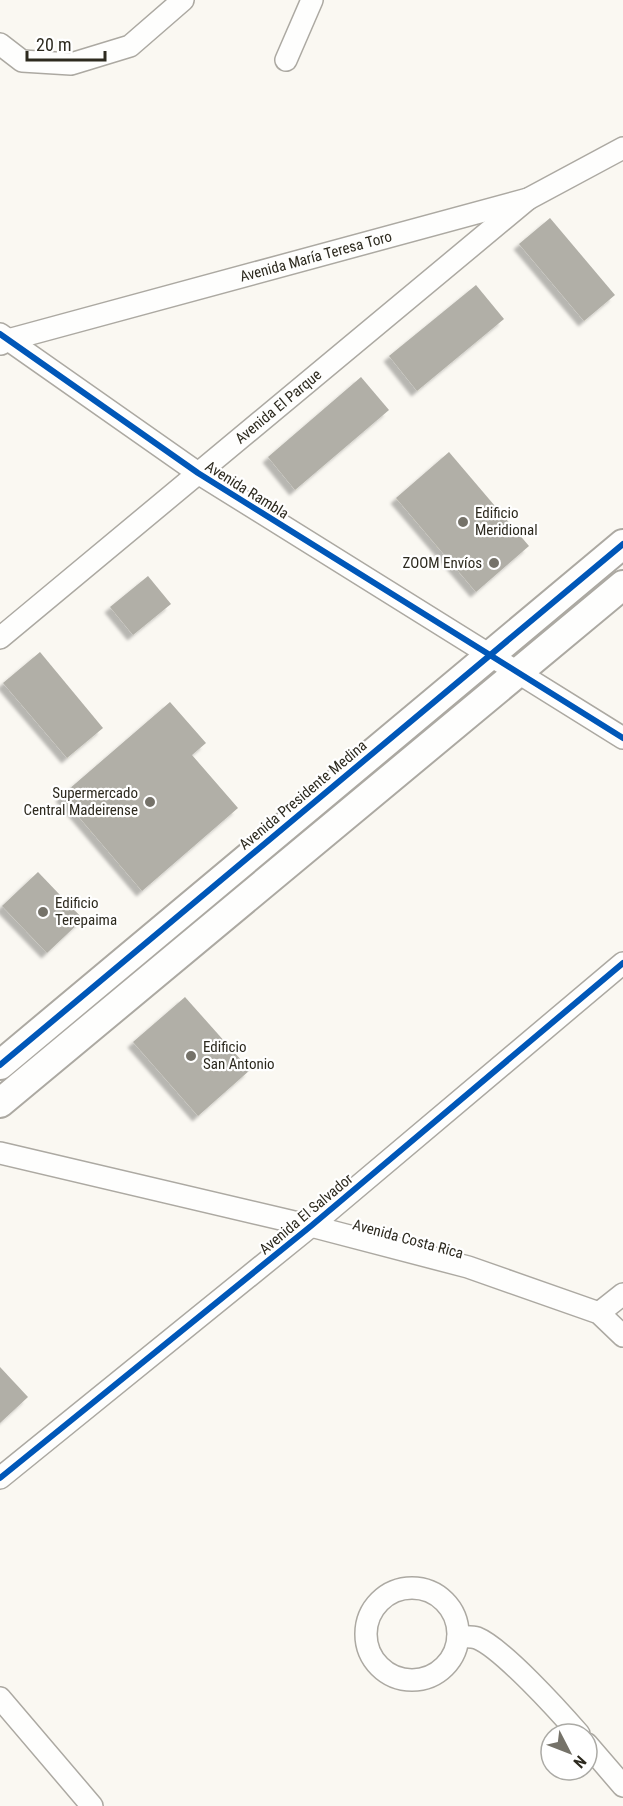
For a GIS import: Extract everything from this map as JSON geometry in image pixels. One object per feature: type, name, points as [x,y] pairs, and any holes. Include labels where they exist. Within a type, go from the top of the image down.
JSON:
[{"type":"street","points":[[0,44],[22,61],[70,64],[130,46],[183,0]]},
{"type":"street","points":[[286,60],[312,0]]},
{"type":"street","name":"Avenida María Teresa Toro","points":[[3,339],[528,199],[623,148]]},
{"type":"street","name":"Avenida El Parque","points":[[0,638],[528,199]]},
{"type":"street","name":"Avenida Rambla","points":[[3,339],[198,473],[488,656],[623,738]]},
{"type":"street","name":"Avenida Presidente Medina","points":[[0,1065],[623,544]]},
{"type":"street","points":[[0,1103],[623,585]]},
{"type":"street","name":"Avenida El Salvador","points":[[0,1478],[312,1226],[623,963]]},
{"type":"street","name":"Avenida Costa Rica","points":[[0,1153],[312,1226],[468,1267],[599,1312],[623,1336]]},
{"type":"street","points":[[599,1312],[623,1294]]},
{"type":"street","points":[[412,1587],[427,1590],[440,1597],[450,1608],[457,1622],[458,1637],[454,1652],[440,1670],[419,1680],[404,1680],[389,1674],[377,1665],[369,1652],[366,1637],[367,1622],[379,1602],[397,1590],[412,1587]]},
{"type":"street","points":[[458,1637],[475,1637],[488,1645],[533,1685],[568,1722]]},
{"type":"street","points":[[0,1698],[92,1806]]},
{"type":"street","points":[[599,1758],[623,1786]]},
{"type":"building","points":[[550,218],[615,295],[584,321],[519,244]]},
{"type":"building","points":[[476,285],[504,319],[417,391],[389,356]]},
{"type":"building","points":[[361,377],[389,410],[295,490],[268,457]]},
{"type":"building","name":"Edificio Meridional","points":[[449,452],[529,546],[476,592],[396,498]]},
{"type":"building","points":[[148,576],[171,604],[133,635],[110,607]]},
{"type":"building","points":[[40,652],[103,728],[67,758],[3,683]]},
{"type":"building","name":"Supermercado Central Madeirense","points":[[170,702],[206,743],[192,755],[238,808],[142,891],[61,796]]},
{"type":"building","name":"Edificio Terepaima","points":[[38,872],[83,919],[47,953],[2,906]]},
{"type":"building","name":"Edificio San Antonio","points":[[185,997],[250,1070],[198,1116],[133,1042]]},
{"type":"building","points":[[0,1367],[28,1397],[0,1423]]},
{"type":"cycle path","points":[[0,334],[198,473],[623,738]]},
{"type":"cycle path","points":[[0,1065],[623,544]]},
{"type":"cycle path","points":[[0,1478],[311,1226],[623,963]]},
{"type":"place","name":"Edificio Meridional","points":[[463,522]]},
{"type":"place","name":"ZOOM Envíos","points":[[494,563]]},
{"type":"place","name":"Supermercado Central Madeirense","points":[[150,802]]},
{"type":"place","name":"Edificio Terepaima","points":[[43,912]]},
{"type":"place","name":"Edificio San Antonio","points":[[191,1056]]}]
